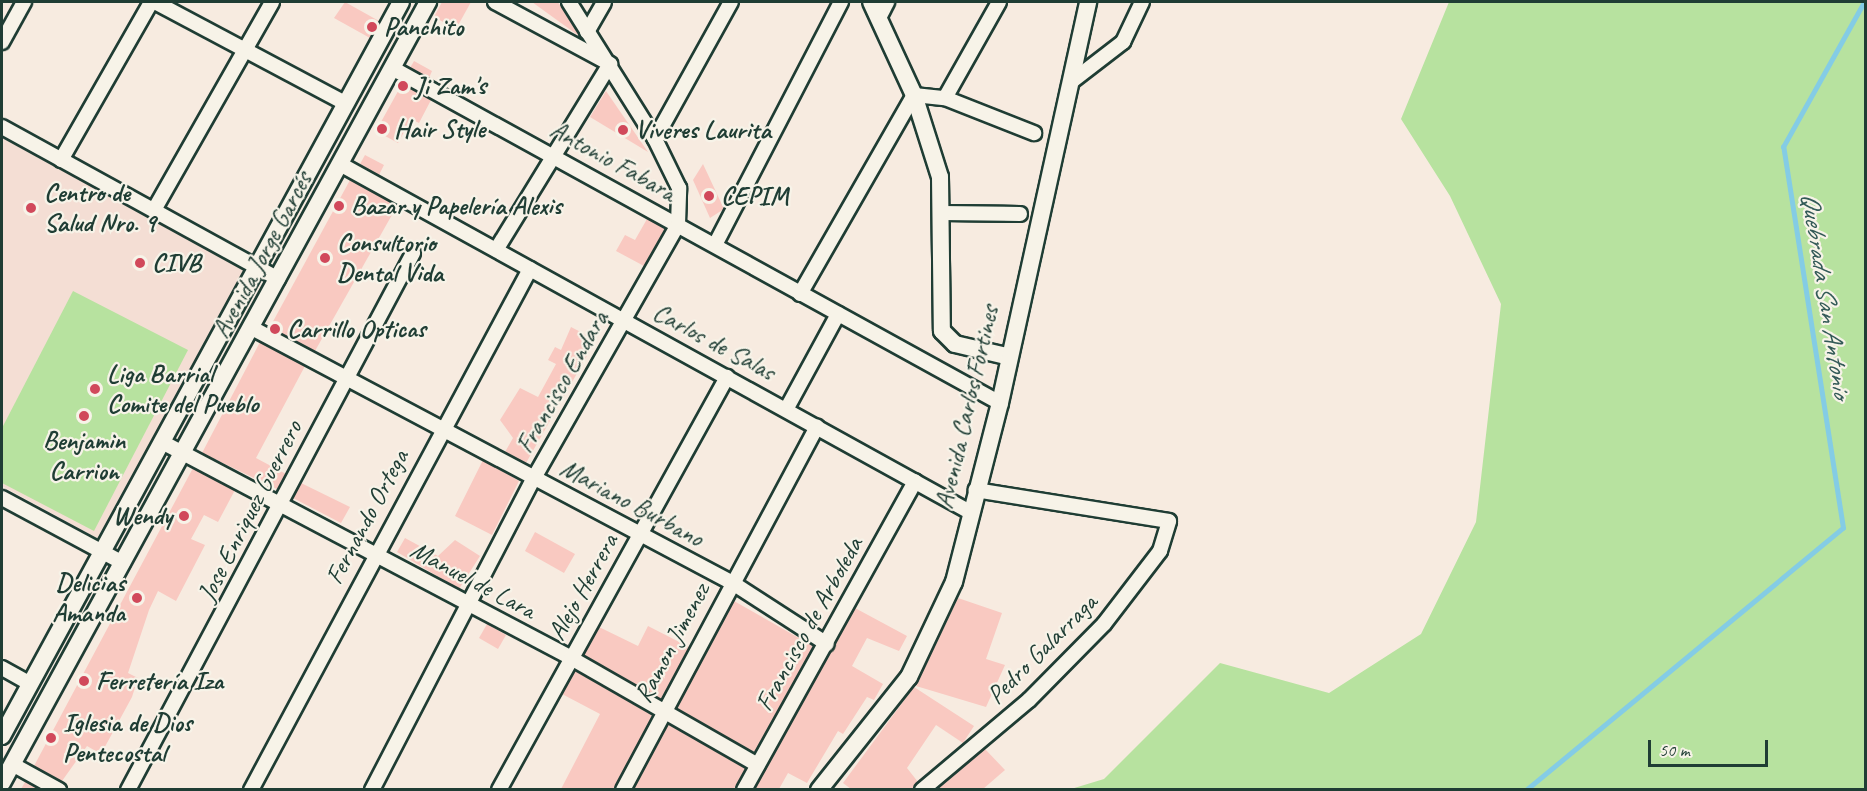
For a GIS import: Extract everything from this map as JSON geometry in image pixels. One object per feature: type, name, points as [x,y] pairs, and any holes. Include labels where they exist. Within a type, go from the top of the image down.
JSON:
[{"type":"street","points":[[2,42],[24,2]]},
{"type":"street","points":[[61,160],[151,2]]},
{"type":"street","points":[[155,2],[245,48],[345,104]]},
{"type":"street","points":[[154,210],[272,2]]},
{"type":"street","name":"Avenida Jorge Garcés","points":[[2,736],[401,2]]},
{"type":"street","name":"Avenida Jorge Garcés","points":[[2,783],[184,454],[428,2]]},
{"type":"street","points":[[495,2],[610,64],[550,154],[496,250]]},
{"type":"street","name":"Francisco Endara","points":[[372,789],[534,478],[678,224],[679,188],[656,139],[569,2]]},
{"type":"street","points":[[587,32],[604,2]]},
{"type":"street","points":[[656,139],[731,2]]},
{"type":"street","points":[[715,245],[841,2]]},
{"type":"street","points":[[945,98],[999,2]]},
{"type":"street","name":"Avenida Carlos Fortines","points":[[819,789],[909,677],[954,582],[975,490],[1000,403],[1006,356],[1088,2]]},
{"type":"street","points":[[1071,82],[1123,42],[1142,2]]},
{"type":"street","points":[[879,6],[914,95],[940,177],[942,331],[955,344],[1006,356]]},
{"type":"street","name":"Antonio Fabara","points":[[392,68],[1000,403]]},
{"type":"street","points":[[914,95],[945,98],[1034,132]]},
{"type":"street","points":[[800,294],[914,95]]},
{"type":"street","points":[[2,128],[278,279]]},
{"type":"street","name":"Carlos de Salas","points":[[340,164],[787,408],[970,512]]},
{"type":"street","points":[[942,213],[1020,214]]},
{"type":"street","name":"Jose Enriquez Guerrero","points":[[128,789],[413,254]]},
{"type":"street","name":"Fernando Ortega","points":[[250,789],[530,269]]},
{"type":"street","points":[[787,408],[838,314]]},
{"type":"street","name":"Mariano Burbano","points":[[252,328],[731,582],[827,644]]},
{"type":"street","name":"Alejo Herrera","points":[[499,789],[727,377]]},
{"type":"street","name":"Ramon Jimenez","points":[[623,789],[731,582],[818,426]]},
{"type":"street","name":"Manuel de Lara","points":[[162,442],[571,658],[661,714],[758,765]]},
{"type":"street","name":"Francisco de Arboleda","points":[[744,789],[827,644],[915,482]]},
{"type":"street","name":"Pedro Galarraga","points":[[922,789],[1029,700],[1104,624],[1160,551],[1169,521],[975,490]]},
{"type":"street","points":[[4,504],[123,563]]},
{"type":"street","points":[[2,668],[29,683]]},
{"type":"street","points":[[12,764],[59,789]]},
{"type":"shaded area","name":"Benjamin Carrion","points":[[2,138],[246,270],[99,539],[2,486]]},
{"type":"green space","points":[[1449,2],[1865,2],[1865,789],[1071,789],[1104,779],[1220,663],[1329,693],[1421,634],[1476,522],[1501,304],[1450,196],[1401,119]]},
{"type":"green space","name":"Liga Barrial Comite del Pueblo","points":[[73,291],[188,350],[94,531],[2,483],[2,428]]},
{"type":"building","points":[[345,2],[379,21],[370,38],[334,18]]},
{"type":"building","points":[[442,2],[471,2],[456,29],[434,17]]},
{"type":"building","points":[[532,2],[558,2],[579,36]]},
{"type":"building","points":[[414,61],[432,71],[429,78],[410,68]]},
{"type":"building","points":[[402,84],[431,100],[419,123],[411,119],[398,143],[376,131]]},
{"type":"building","name":"Viveres Laurita","points":[[606,91],[648,152],[590,117]]},
{"type":"building","points":[[365,155],[384,165],[379,175],[360,164]]},
{"type":"building","name":"CEPIM","points":[[703,164],[724,209],[710,218],[693,180]]},
{"type":"building","points":[[350,180],[397,206],[315,351],[270,327]]},
{"type":"building","points":[[647,219],[665,229],[644,266],[616,251],[625,235],[635,240]]},
{"type":"building","points":[[571,327],[596,340],[526,463],[505,452],[513,438],[500,420],[520,388],[538,397],[556,364],[548,360],[555,347],[561,350]]},
{"type":"building","points":[[260,342],[305,366],[256,458],[286,474],[277,489],[202,453]]},
{"type":"building","points":[[483,460],[519,481],[492,535],[455,516]]},
{"type":"building","points":[[193,468],[235,490],[218,522],[204,515],[191,539],[205,545],[176,601],[158,591],[149,610],[128,673],[138,678],[132,697],[101,754],[87,746],[62,781],[34,766]]},
{"type":"building","points":[[301,483],[350,507],[341,523],[293,498]]},
{"type":"building","points":[[535,532],[575,554],[564,573],[525,551]]},
{"type":"building","points":[[405,538],[438,556],[455,540],[480,556],[459,589],[397,552]]},
{"type":"building","points":[[958,598],[1002,613],[986,659],[1005,665],[986,707],[916,686]]},
{"type":"building","points":[[734,601],[813,646],[754,753],[677,708]]},
{"type":"building","points":[[855,608],[907,636],[899,651],[867,638],[852,666],[883,684],[874,700],[867,697],[843,734],[838,731],[807,783],[788,773],[779,789],[755,789]]},
{"type":"building","points":[[487,624],[506,635],[498,649],[479,638]]},
{"type":"building","points":[[648,626],[689,647],[661,699],[584,655],[599,627],[638,646]]},
{"type":"building","points":[[575,671],[653,715],[614,789],[561,789],[600,714],[562,694]]},
{"type":"building","points":[[914,687],[974,726],[963,743],[936,725],[907,768],[918,782],[913,789],[851,789],[843,783]]},
{"type":"building","points":[[668,724],[746,768],[734,789],[633,789]]},
{"type":"building","points":[[985,749],[1005,770],[983,789],[938,789]]},
{"type":"building","points":[[25,782],[40,789],[21,789]]},
{"type":"waterway","name":"Quebrada San Antonio","points":[[1526,790],[1843,528],[1783,147],[1864,2]]},
{"type":"place","name":"Panchito","points":[[372,27]]},
{"type":"place","name":"Ji Zam's","points":[[403,86]]},
{"type":"place","name":"Hair Style","points":[[382,129]]},
{"type":"place","name":"Viveres Laurita","points":[[623,130]]},
{"type":"place","name":"CEPIM","points":[[709,196]]},
{"type":"place","name":"Bazar y Papelería Alexis","points":[[339,206]]},
{"type":"place","name":"Centro de Salud Nro. 9","points":[[31,208]]},
{"type":"place","name":"Consultorio Dental Vida","points":[[325,258]]},
{"type":"place","name":"CIVB","points":[[140,263]]},
{"type":"place","name":"Carrillo Opticas","points":[[275,329]]},
{"type":"place","name":"Liga Barrial Comite del Pueblo","points":[[95,389]]},
{"type":"place","name":"Benjamin Carrion","points":[[84,416]]},
{"type":"place","name":"Wendy","points":[[184,516]]},
{"type":"place","name":"Delicias Amanda","points":[[137,598]]},
{"type":"place","name":"Ferretería Iza","points":[[84,681]]},
{"type":"place","name":"Iglesia de Dios Pentecostal","points":[[51,738]]}]
